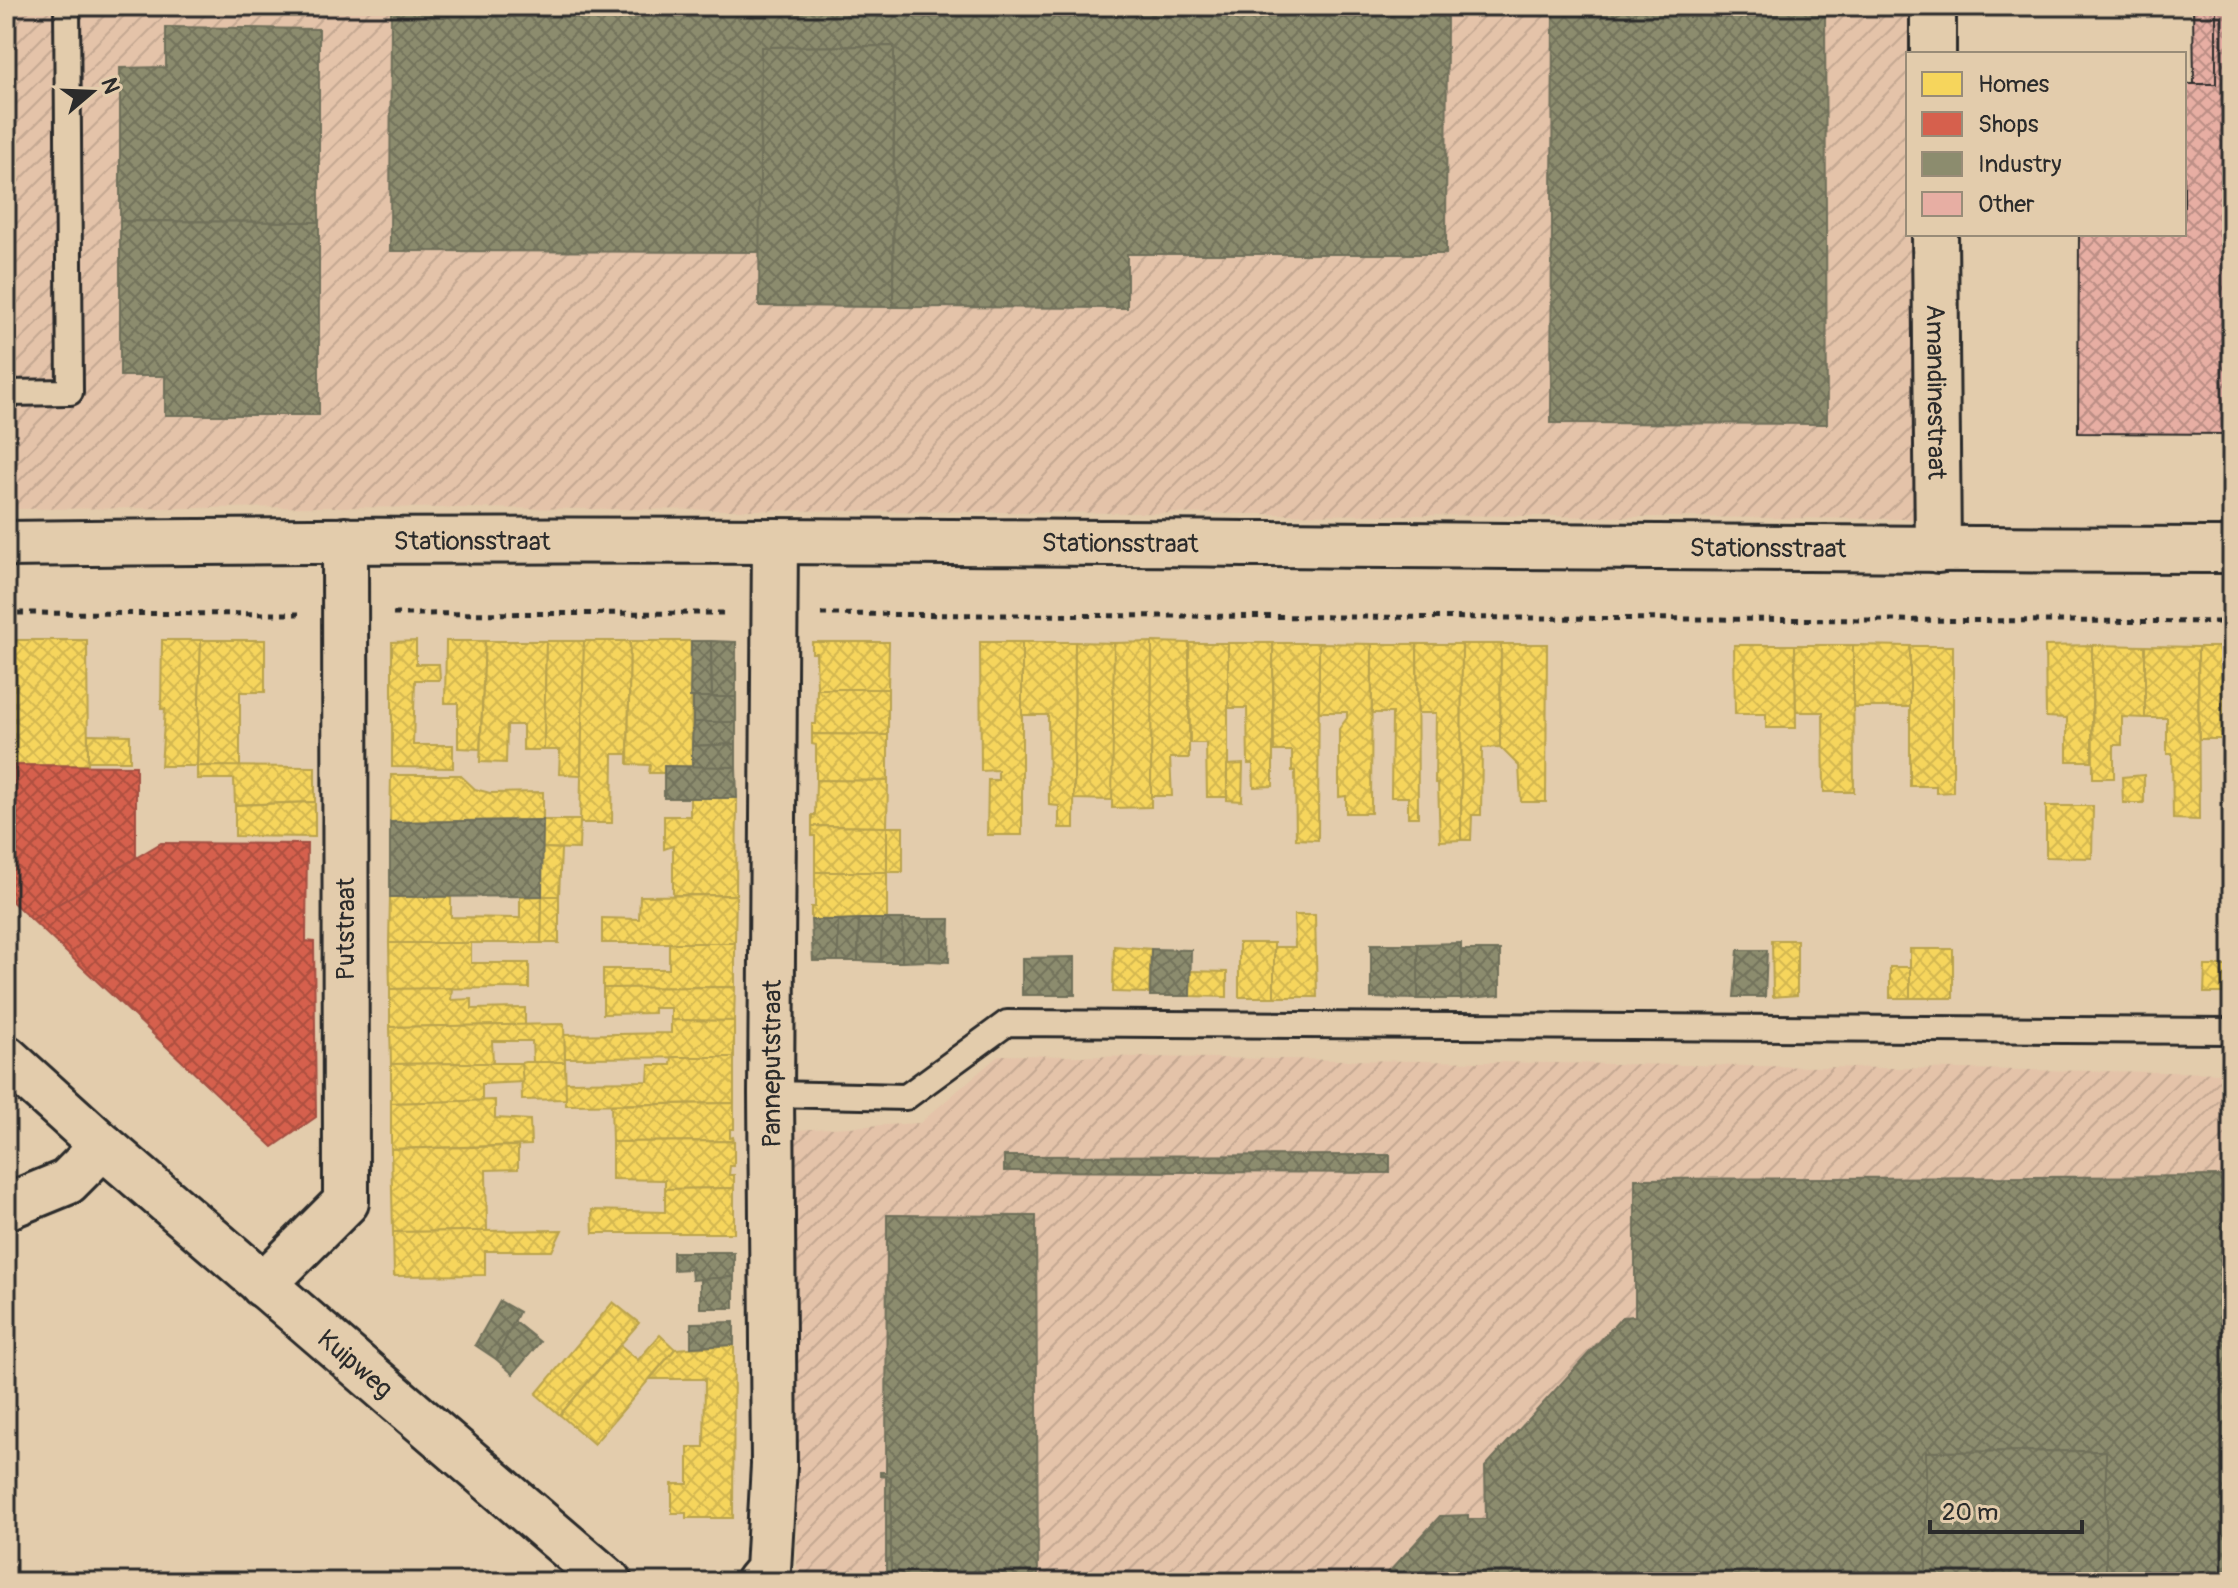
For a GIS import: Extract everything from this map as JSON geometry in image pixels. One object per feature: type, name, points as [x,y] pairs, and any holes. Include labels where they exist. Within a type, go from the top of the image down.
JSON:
[{"type":"street","points":[[1933,6],[1933,52]]},
{"type":"street","name":"Amandinestraat","points":[[1935,236],[1938,550]]},
{"type":"street","name":"Stationsstraat","points":[[6,544],[345,540],[775,541],[2232,550]]},
{"type":"street","name":"Putstraat","points":[[263,1285],[346,1202],[345,540]]},
{"type":"street","name":"Panneputstraat","points":[[758,1582],[768,1570],[774,1465],[771,1094],[775,541]]},
{"type":"street","name":"Kuipweg","points":[[6,1058],[103,1146],[609,1582]]},
{"type":"street","points":[[6,1207],[67,1182],[103,1146]]},
{"type":"lane","points":[[6,393],[70,392],[67,6]]},
{"type":"lane","points":[[771,1094],[906,1097],[1007,1023],[2232,1031]]},
{"type":"path","points":[[6,613],[775,613],[2232,622]]},
{"type":"shaded area","points":[[6,6],[1913,6],[1913,52],[1906,52],[1906,236],[1915,236],[1917,519],[335,507],[6,509]]},
{"type":"shaded area","points":[[999,1055],[2232,1073],[2232,1582],[797,1582],[795,1130],[920,1123]]},
{"type":"building: Homes","points":[[6,640],[87,640],[88,765],[6,765]]},
{"type":"building: Homes","points":[[162,640],[201,640],[197,766],[161,766],[165,709],[161,709]]},
{"type":"building: Homes","points":[[201,640],[265,640],[265,692],[240,692],[240,767],[197,766]]},
{"type":"building: Homes","points":[[416,641],[416,664],[439,664],[440,680],[415,680],[413,745],[453,745],[453,768],[392,767],[392,642]]},
{"type":"building: Homes","points":[[446,641],[485,641],[480,749],[458,748],[458,703],[445,703]]},
{"type":"building: Homes","points":[[485,641],[546,641],[544,750],[523,750],[523,725],[507,725],[506,763],[480,762]]},
{"type":"building: Homes","points":[[546,641],[584,641],[581,775],[559,774],[560,750],[544,750]]},
{"type":"building: Homes","points":[[584,641],[630,641],[628,754],[613,754],[612,823],[580,823]]},
{"type":"building: Homes","points":[[630,641],[691,641],[692,767],[664,766],[664,773],[649,773],[650,765],[628,764]]},
{"type":"building: Homes","points":[[812,642],[889,642],[888,689],[817,689],[816,653],[812,653]]},
{"type":"building: Homes","points":[[980,642],[1022,642],[1022,835],[987,835],[988,780],[998,780],[998,770],[981,771]]},
{"type":"building: Homes","points":[[1022,642],[1075,642],[1074,828],[1059,828],[1059,806],[1049,805],[1048,715],[1022,715]]},
{"type":"building: Homes","points":[[1075,642],[1114,643],[1113,800],[1074,799]]},
{"type":"building: Homes","points":[[1152,642],[1151,807],[1112,808],[1114,643]]},
{"type":"building: Homes","points":[[1152,642],[1189,643],[1189,758],[1170,758],[1172,796],[1151,796]]},
{"type":"building: Homes","points":[[1189,643],[1228,643],[1228,797],[1207,797],[1206,743],[1190,743]]},
{"type":"building: Homes","points":[[1228,643],[1273,643],[1273,786],[1254,787],[1253,764],[1248,764],[1247,708],[1228,708]]},
{"type":"building: Homes","points":[[1273,643],[1319,643],[1318,840],[1296,839],[1292,751],[1274,751]]},
{"type":"building: Homes","points":[[1319,643],[1372,644],[1371,813],[1346,813],[1346,796],[1339,797],[1339,729],[1347,718],[1347,712],[1319,712]]},
{"type":"building: Homes","points":[[1372,644],[1417,644],[1418,817],[1408,817],[1408,797],[1391,797],[1392,713],[1372,713]]},
{"type":"building: Homes","points":[[1417,644],[1462,644],[1461,840],[1440,841],[1438,783],[1435,783],[1436,713],[1418,713]]},
{"type":"building: Homes","points":[[1462,644],[1501,644],[1500,747],[1482,748],[1481,815],[1472,815],[1471,840],[1461,840]]},
{"type":"building: Homes","points":[[1501,644],[1547,644],[1546,802],[1521,802],[1519,766],[1500,747]]},
{"type":"building: Homes","points":[[1734,645],[1795,645],[1796,728],[1766,728],[1766,714],[1735,714]]},
{"type":"building: Homes","points":[[1795,645],[1853,645],[1854,792],[1824,792],[1823,712],[1796,712]]},
{"type":"building: Homes","points":[[1853,645],[1910,646],[1910,707],[1853,707]]},
{"type":"building: Homes","points":[[2092,645],[2145,646],[2145,718],[2122,717],[2122,745],[2114,745],[2114,778],[2093,778]]},
{"type":"building: Homes","points":[[2092,645],[2092,761],[2067,761],[2067,718],[2046,717],[2045,646]]},
{"type":"building: Homes","points":[[1910,646],[1953,646],[1953,792],[1936,793],[1936,786],[1910,786]]},
{"type":"building: Homes","points":[[2145,646],[2198,647],[2199,820],[2173,819],[2172,754],[2167,754],[2167,718],[2145,718]]},
{"type":"building: Homes","points":[[2198,647],[2232,647],[2232,739],[2199,739]]},
{"type":"building: Homes","points":[[817,689],[888,689],[888,735],[812,734],[812,724],[816,724]]},
{"type":"building: Homes","points":[[88,734],[130,735],[130,761],[88,761]]},
{"type":"building: Homes","points":[[812,734],[888,735],[888,781],[816,780],[816,745],[812,744]]},
{"type":"building: Homes","points":[[1243,764],[1242,801],[1227,800],[1227,765]]},
{"type":"building: Homes","points":[[197,766],[315,767],[315,802],[235,805],[234,779],[197,779]]},
{"type":"building: Homes","points":[[391,775],[460,775],[475,789],[490,793],[543,792],[543,820],[390,822]]},
{"type":"building: Homes","points":[[2144,775],[2144,803],[2123,803],[2122,777]]},
{"type":"building: Homes","points":[[816,780],[888,781],[887,827],[812,826]]},
{"type":"building: Homes","points":[[690,798],[737,798],[736,895],[673,895],[673,846],[664,849],[664,816],[690,816]]},
{"type":"building: Homes","points":[[315,802],[315,837],[235,836],[235,805]]},
{"type":"building: Homes","points":[[2046,806],[2093,806],[2092,858],[2046,857]]},
{"type":"building: Homes","points":[[543,820],[580,820],[579,849],[542,848]]},
{"type":"building: Homes","points":[[812,826],[887,827],[887,872],[815,872]]},
{"type":"building: Homes","points":[[887,827],[903,827],[903,872],[887,872]]},
{"type":"building: Homes","points":[[542,848],[561,849],[559,896],[542,896]]},
{"type":"building: Homes","points":[[815,872],[887,872],[887,919],[811,920],[811,907],[815,907]]},
{"type":"building: Homes","points":[[736,895],[735,943],[602,943],[602,918],[639,919],[640,896]]},
{"type":"building: Homes","points":[[542,896],[559,896],[559,943],[541,943]]},
{"type":"building: Homes","points":[[542,896],[541,943],[389,943],[390,897],[451,897],[451,917],[520,918],[520,897]]},
{"type":"building: Homes","points":[[1294,915],[1315,915],[1317,997],[1274,997],[1274,947],[1295,947]]},
{"type":"building: Homes","points":[[1772,940],[1797,940],[1797,995],[1773,997]]},
{"type":"building: Homes","points":[[389,943],[471,943],[471,963],[529,963],[529,988],[390,989]]},
{"type":"building: Homes","points":[[669,943],[735,943],[735,987],[603,988],[603,969],[669,969]]},
{"type":"building: Homes","points":[[1239,943],[1274,943],[1274,997],[1239,997]]},
{"type":"building: Homes","points":[[1114,946],[1151,949],[1149,993],[1113,992]]},
{"type":"building: Homes","points":[[1910,949],[1953,949],[1953,998],[1910,998]]},
{"type":"building: Homes","points":[[2205,966],[2232,966],[2232,993],[2204,993]]},
{"type":"building: Homes","points":[[1890,967],[1910,967],[1910,998],[1890,998]]},
{"type":"building: Homes","points":[[1190,971],[1227,972],[1227,997],[1190,996]]},
{"type":"building: Homes","points":[[735,987],[734,1021],[671,1020],[671,1008],[654,1008],[654,1013],[603,1014],[603,988]]},
{"type":"building: Homes","points":[[452,988],[451,1000],[472,999],[472,1009],[525,1008],[525,1025],[390,1027],[390,989]]},
{"type":"building: Homes","points":[[671,1020],[734,1021],[734,1057],[565,1058],[564,1035],[671,1033]]},
{"type":"building: Homes","points":[[564,1024],[565,1062],[533,1062],[532,1041],[492,1041],[493,1063],[391,1064],[390,1027]]},
{"type":"building: Homes","points":[[672,1057],[734,1057],[734,1103],[566,1105],[565,1082],[648,1081],[649,1065],[671,1065]]},
{"type":"building: Homes","points":[[565,1062],[566,1099],[522,1100],[521,1063]]},
{"type":"building: Homes","points":[[521,1063],[523,1082],[482,1084],[482,1101],[391,1103],[391,1064]]},
{"type":"building: Homes","points":[[495,1100],[495,1118],[530,1120],[531,1145],[391,1149],[391,1103]]},
{"type":"building: Homes","points":[[734,1103],[734,1129],[730,1129],[730,1138],[733,1137],[734,1141],[612,1142],[611,1105]]},
{"type":"building: Homes","points":[[734,1141],[734,1166],[730,1166],[729,1175],[734,1175],[734,1188],[665,1189],[665,1180],[612,1179],[612,1142]]},
{"type":"building: Homes","points":[[518,1146],[518,1169],[486,1170],[487,1231],[393,1232],[391,1149]]},
{"type":"building: Homes","points":[[734,1188],[734,1233],[593,1233],[592,1210],[665,1212],[665,1189]]},
{"type":"building: Homes","points":[[562,1230],[552,1251],[485,1251],[485,1275],[394,1276],[393,1232]]},
{"type":"building: Homes","points":[[613,1302],[639,1323],[560,1415],[536,1394]]},
{"type":"building: Homes","points":[[660,1335],[675,1349],[594,1444],[560,1415],[620,1345],[638,1360]]},
{"type":"building: Homes","points":[[734,1345],[733,1518],[686,1518],[686,1513],[672,1513],[672,1484],[688,1484],[688,1447],[704,1447],[705,1379],[650,1379],[675,1349]]},
{"type":"building: Shops","points":[[6,765],[136,766],[136,858],[32,920],[6,896]]},
{"type":"building: Shops","points":[[161,843],[307,844],[306,941],[314,942],[316,1117],[273,1147],[32,920]]},
{"type":"building: Industry","points":[[391,6],[1447,6],[1446,254],[1127,254],[1127,308],[893,307],[894,46],[761,47],[760,252],[390,251]]},
{"type":"building: Industry","points":[[1553,7],[1825,8],[1827,424],[1551,423]]},
{"type":"building: Industry","points":[[166,27],[319,29],[319,222],[120,221],[120,68],[166,67]]},
{"type":"building: Industry","points":[[894,46],[893,307],[759,306],[761,47]]},
{"type":"building: Industry","points":[[120,221],[319,222],[319,415],[165,415],[165,376],[120,376]]},
{"type":"building: Industry","points":[[691,641],[711,641],[712,697],[690,697]]},
{"type":"building: Industry","points":[[711,641],[736,642],[736,697],[712,697]]},
{"type":"building: Industry","points":[[693,697],[736,697],[736,722],[693,722]]},
{"type":"building: Industry","points":[[693,722],[736,722],[736,744],[692,746]]},
{"type":"building: Industry","points":[[736,744],[736,767],[692,767],[692,746]]},
{"type":"building: Industry","points":[[664,766],[736,767],[737,798],[664,798]]},
{"type":"building: Industry","points":[[543,820],[542,896],[390,897],[390,822]]},
{"type":"building: Industry","points":[[859,919],[858,961],[838,961],[838,920]]},
{"type":"building: Industry","points":[[859,919],[882,919],[881,962],[858,961]]},
{"type":"building: Industry","points":[[882,919],[903,919],[902,962],[881,962]]},
{"type":"building: Industry","points":[[903,919],[930,919],[930,961],[902,962]]},
{"type":"building: Industry","points":[[930,919],[950,919],[949,962],[930,961]]},
{"type":"building: Industry","points":[[811,920],[838,920],[838,961],[813,961]]},
{"type":"building: Industry","points":[[1461,943],[1461,999],[1418,999],[1418,944]]},
{"type":"building: Industry","points":[[1371,944],[1418,944],[1418,999],[1371,998]]},
{"type":"building: Industry","points":[[1151,949],[1191,950],[1190,996],[1150,996]]},
{"type":"building: Industry","points":[[1461,950],[1500,950],[1500,995],[1461,999]]},
{"type":"building: Industry","points":[[1738,950],[1767,950],[1765,997],[1734,997]]},
{"type":"building: Industry","points":[[1075,957],[1075,995],[1022,995],[1022,958]]},
{"type":"building: Industry","points":[[1390,1155],[1390,1173],[1004,1171],[1004,1156]]},
{"type":"building: Industry","points":[[2232,1176],[2232,1582],[2106,1582],[2106,1451],[1926,1452],[1926,1582],[1380,1582],[1440,1516],[1468,1515],[1468,1519],[1486,1519],[1485,1467],[1622,1317],[1635,1316],[1635,1179]]},
{"type":"building: Industry","points":[[887,1215],[1036,1216],[1038,1582],[891,1582],[891,1477],[880,1476],[880,1472],[886,1472]]},
{"type":"building: Industry","points":[[673,1252],[734,1252],[734,1277],[692,1280],[691,1269],[673,1270]]},
{"type":"building: Industry","points":[[734,1277],[734,1308],[700,1308],[700,1279]]},
{"type":"building: Industry","points":[[500,1301],[519,1312],[496,1359],[475,1345]]},
{"type":"building: Industry","points":[[514,1321],[540,1342],[513,1374],[496,1359]]},
{"type":"building: Industry","points":[[734,1322],[734,1345],[691,1347],[691,1323]]},
{"type":"building: Industry","points":[[2106,1451],[2106,1582],[1926,1582],[1926,1452]]},
{"type":"building: Industry","points":[[886,1476],[891,1477],[891,1582],[886,1582]]},
{"type":"building: Other","points":[[2193,6],[2216,6],[2216,84],[2194,84]]},
{"type":"building: Other","points":[[2216,6],[2232,6],[2232,434],[2078,433],[2079,236],[2186,236],[2186,84],[2216,84]]}]
